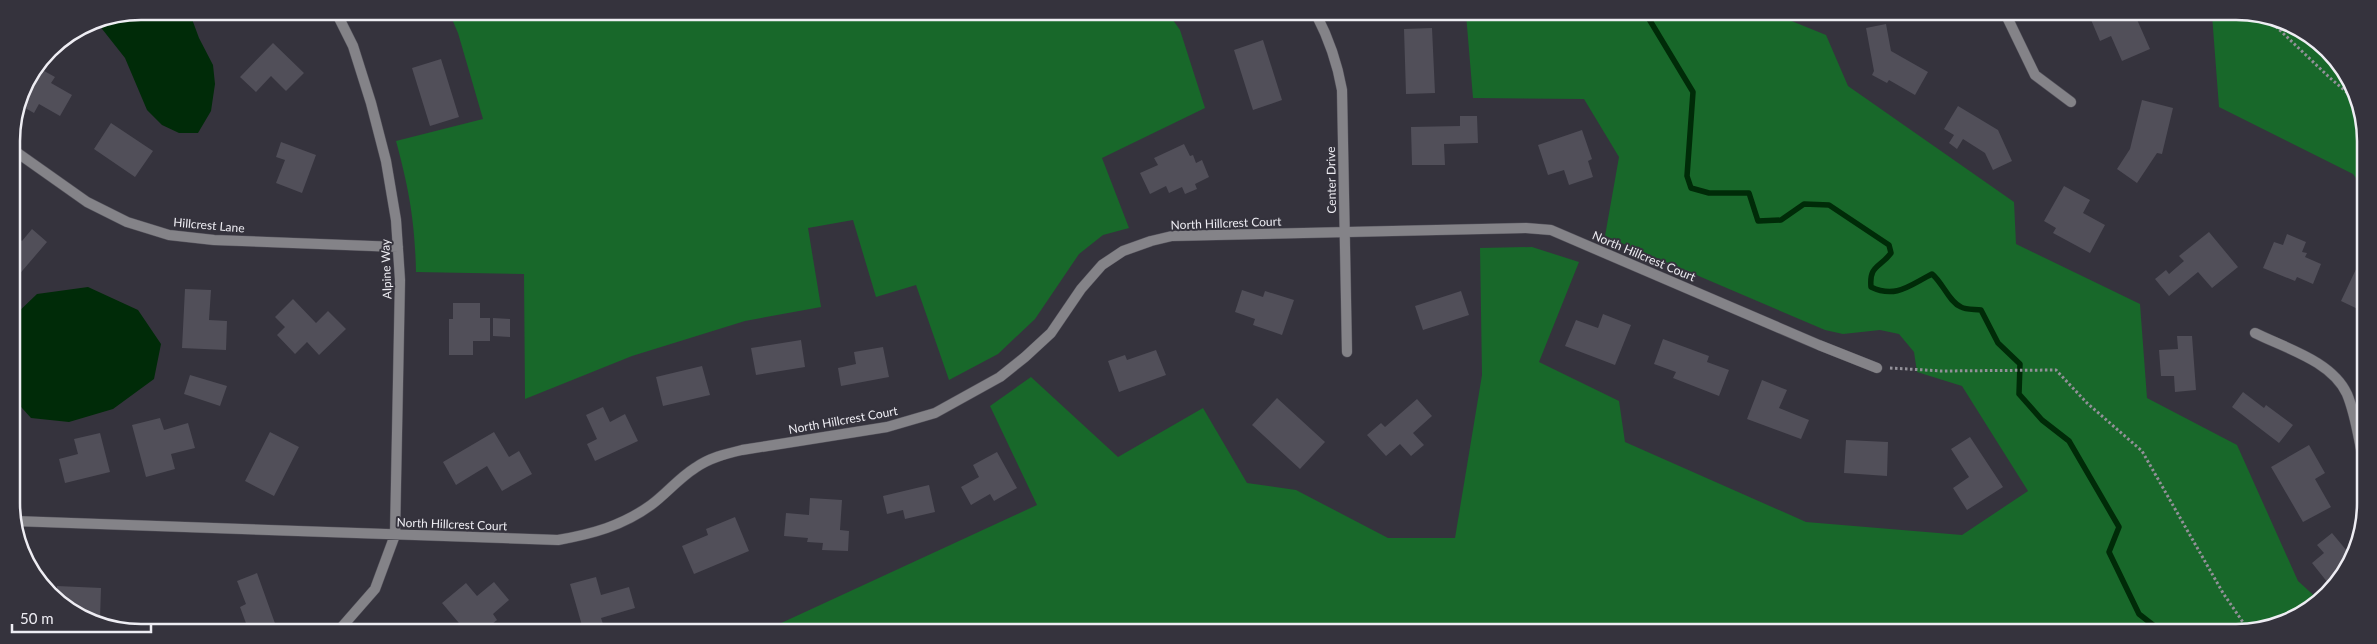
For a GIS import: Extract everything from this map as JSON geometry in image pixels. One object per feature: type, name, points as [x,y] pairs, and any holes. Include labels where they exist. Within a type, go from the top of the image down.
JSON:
[{"type":"street","name":"Alpine Way","points":[[340,20],[353,46],[371,103],[386,162],[396,220],[400,307],[394,535],[376,589],[344,624]]},
{"type":"street","name":"Center Drive","points":[[1319,20],[1328,35],[1337,60],[1342,90],[1347,352]]},
{"type":"street","points":[[2008,20],[2035,75],[2071,102]]},
{"type":"street","name":"Hillcrest Lane","points":[[20,155],[88,202],[128,222],[169,235],[214,240],[398,247]]},
{"type":"street","name":"North Hillcrest Court","points":[[21,520],[558,540],[591,535],[623,523],[652,505],[695,468],[718,456],[742,450],[887,427],[935,413],[974,393],[1000,377],[1051,333],[1082,289],[1102,265],[1123,251],[1151,240],[1172,236],[1526,228],[1550,230],[1877,368]]},
{"type":"street","points":[[2255,333],[2317,363],[2335,376],[2347,394],[2357,434]]},
{"type":"path","points":[[2277,27],[2347,93]]},
{"type":"path","points":[[1877,368],[1942,371],[2056,370],[2087,403],[2142,451],[2223,593],[2244,624]]},
{"type":"shaded area","points":[[133,20],[192,20],[213,65],[215,84],[211,111],[198,133],[179,133],[162,125],[147,110],[125,58],[101,27]]},
{"type":"shaded area","points":[[452,20],[1173,20],[1180,30],[1205,108],[1102,158],[1129,228],[1103,235],[1079,254],[1035,319],[998,354],[949,380],[916,285],[876,297],[853,220],[808,228],[821,307],[745,321],[632,356],[525,399],[524,274],[416,272],[410,206],[396,141],[483,119]]},
{"type":"shaded area","points":[[1466,20],[1789,20],[1826,35],[1848,86],[2014,202],[2016,244],[2140,304],[2147,398],[2237,445],[2298,581],[2314,596],[2290,612],[2260,622],[2244,624],[779,624],[1037,505],[990,406],[1031,377],[1118,457],[1203,408],[1247,483],[1296,490],[1388,538],[1455,538],[1482,375],[1480,248],[1532,247],[1579,262],[1539,362],[1619,401],[1625,442],[1806,522],[1962,535],[2028,491],[1962,386],[1917,372],[1914,352],[1899,334],[1880,330],[1843,334],[1825,330],[1605,236],[1619,157],[1584,99],[1473,98]]},
{"type":"shaded area","points":[[2212,20],[2260,22],[2290,32],[2322,55],[2345,87],[2355,117],[2357,180],[2353,174],[2219,107]]},
{"type":"shaded area","points":[[88,287],[138,310],[161,344],[154,379],[113,409],[69,422],[31,418],[20,406],[20,310],[37,294]]},
{"type":"building","points":[[2091,20],[2137,20],[2150,49],[2122,61],[2111,36],[2100,41]]},
{"type":"building","points":[[1886,24],[1891,51],[1928,72],[1915,95],[1889,80],[1887,83],[1872,75],[1874,71],[1866,28]]},
{"type":"building","points":[[1432,28],[1435,93],[1406,94],[1404,29]]},
{"type":"building","points":[[1263,40],[1282,100],[1253,110],[1234,50]]},
{"type":"building","points":[[273,43],[304,73],[286,91],[271,76],[256,92],[240,77]]},
{"type":"building","points":[[441,59],[459,117],[430,126],[412,68]]},
{"type":"building","points":[[43,70],[55,77],[51,83],[72,95],[60,116],[39,104],[34,113],[25,108],[36,80]]},
{"type":"building","points":[[2142,100],[2173,108],[2162,154],[2157,153],[2137,183],[2117,169],[2130,149]]},
{"type":"building","points":[[1958,106],[1998,130],[2012,161],[1993,170],[1985,153],[1963,139],[1957,149],[1949,143],[1954,135],[1944,129]]},
{"type":"building","points":[[1460,116],[1477,116],[1478,143],[1444,144],[1445,165],[1412,165],[1411,127],[1460,126]]},
{"type":"building","points":[[111,123],[153,151],[135,177],[94,149]]},
{"type":"building","points":[[1582,130],[1592,159],[1588,161],[1593,177],[1569,185],[1564,170],[1548,175],[1538,145]]},
{"type":"building","points":[[281,142],[316,155],[302,193],[276,183],[285,160],[276,157]]},
{"type":"building","points":[[1184,144],[1190,156],[1193,155],[1196,163],[1202,160],[1209,177],[1195,184],[1197,189],[1185,194],[1182,187],[1169,193],[1166,186],[1150,194],[1140,173],[1158,165],[1154,158]]},
{"type":"building","points":[[2064,186],[2090,200],[2083,213],[2105,225],[2090,253],[2053,233],[2056,228],[2044,221]]},
{"type":"building","points":[[32,229],[47,242],[20,274],[20,239],[22,241]]},
{"type":"building","points":[[2209,232],[2238,267],[2212,288],[2198,272],[2169,296],[2155,279],[2166,270],[2169,274],[2184,261],[2179,256]]},
{"type":"building","points":[[2287,234],[2306,242],[2302,252],[2307,253],[2305,257],[2321,264],[2313,284],[2297,277],[2295,281],[2263,268],[2274,242],[2283,245]]},
{"type":"building","points":[[2357,267],[2357,309],[2341,301]]},
{"type":"building","points":[[185,289],[211,290],[209,320],[227,321],[226,350],[182,348]]},
{"type":"building","points":[[1242,290],[1263,297],[1265,291],[1294,300],[1282,335],[1253,325],[1255,319],[1235,312]]},
{"type":"building","points":[[1461,291],[1469,315],[1423,330],[1415,306]]},
{"type":"building","points":[[293,299],[316,323],[328,311],[346,329],[319,355],[307,342],[295,354],[277,335],[285,327],[275,317]]},
{"type":"building","points":[[453,303],[480,303],[480,318],[490,318],[490,341],[473,341],[473,355],[449,355],[449,319],[453,319]]},
{"type":"building","points":[[1603,314],[1631,325],[1615,365],[1565,346],[1576,320],[1598,328]]},
{"type":"building","points":[[493,318],[510,319],[510,337],[493,336]]},
{"type":"building","points":[[2177,336],[2192,336],[2196,390],[2175,392],[2174,376],[2161,376],[2159,350],[2178,349]]},
{"type":"building","points":[[1663,339],[1709,356],[1707,362],[1729,370],[1719,396],[1673,378],[1676,372],[1654,364]]},
{"type":"building","points":[[801,340],[805,367],[756,375],[751,348]]},
{"type":"building","points":[[883,347],[889,377],[841,386],[838,368],[856,364],[854,352]]},
{"type":"building","points":[[1156,350],[1166,375],[1119,392],[1108,361],[1125,355],[1127,360]]},
{"type":"building","points":[[702,366],[710,395],[663,406],[656,377]]},
{"type":"building","points":[[190,375],[227,386],[220,406],[184,394]]},
{"type":"building","points":[[1762,380],[1787,390],[1779,408],[1809,420],[1801,439],[1747,419]]},
{"type":"building","points":[[2243,392],[2264,408],[2266,405],[2293,425],[2279,443],[2232,407]]},
{"type":"building","points":[[1277,398],[1325,442],[1300,469],[1252,425]]},
{"type":"building","points":[[1417,399],[1432,416],[1413,433],[1424,445],[1411,456],[1400,444],[1386,456],[1367,435],[1381,423],[1385,427]]},
{"type":"building","points":[[603,407],[610,422],[625,414],[638,441],[595,461],[587,444],[597,439],[586,415]]},
{"type":"building","points":[[160,418],[164,430],[188,423],[195,448],[171,454],[175,469],[146,477],[132,425]]},
{"type":"building","points":[[270,432],[299,447],[274,496],[245,481]]},
{"type":"building","points":[[494,432],[509,457],[519,451],[532,474],[502,491],[487,466],[456,485],[443,462]]},
{"type":"building","points":[[100,433],[110,472],[65,483],[59,459],[78,454],[74,439]]},
{"type":"building","points":[[1970,437],[2003,487],[1967,510],[1953,488],[1969,477],[1951,449]]},
{"type":"building","points":[[1846,440],[1888,442],[1887,476],[1844,473]]},
{"type":"building","points":[[2309,445],[2325,473],[2315,479],[2331,507],[2303,522],[2271,467]]},
{"type":"building","points":[[997,452],[1017,488],[994,501],[990,494],[971,505],[961,487],[979,477],[973,465]]},
{"type":"building","points":[[929,485],[935,512],[905,519],[903,510],[887,514],[883,496]]},
{"type":"building","points":[[810,498],[842,500],[840,530],[849,531],[848,551],[822,550],[823,543],[807,542],[808,538],[784,536],[786,513],[809,515]]},
{"type":"building","points":[[735,517],[749,551],[694,574],[682,546],[708,535],[706,529]]},
{"type":"building","points":[[2332,533],[2347,551],[2341,564],[2328,582],[2312,563],[2324,553],[2317,545]]},
{"type":"building","points":[[257,573],[275,624],[246,624],[240,607],[246,604],[237,581]]},
{"type":"building","points":[[596,577],[601,595],[629,587],[635,608],[601,618],[603,624],[582,624],[570,584]]},
{"type":"building","points":[[494,582],[509,600],[493,614],[497,620],[492,624],[460,624],[442,603],[466,583],[477,596]]},
{"type":"building","points":[[57,586],[101,588],[100,617],[74,604],[57,591]]},
{"type":"waterway","points":[[1650,20],[1693,92],[1687,176],[1691,188],[1709,193],[1749,193],[1758,221],[1781,220],[1804,204],[1829,205],[1889,245],[1891,253],[1876,267],[1872,275],[1871,287],[1888,292],[1895,291],[1910,286],[1932,274],[1957,305],[1965,309],[1981,310],[1998,343],[2020,364],[2019,394],[2042,420],[2069,441],[2119,527],[2109,552],[2139,614],[2152,624]]}]
